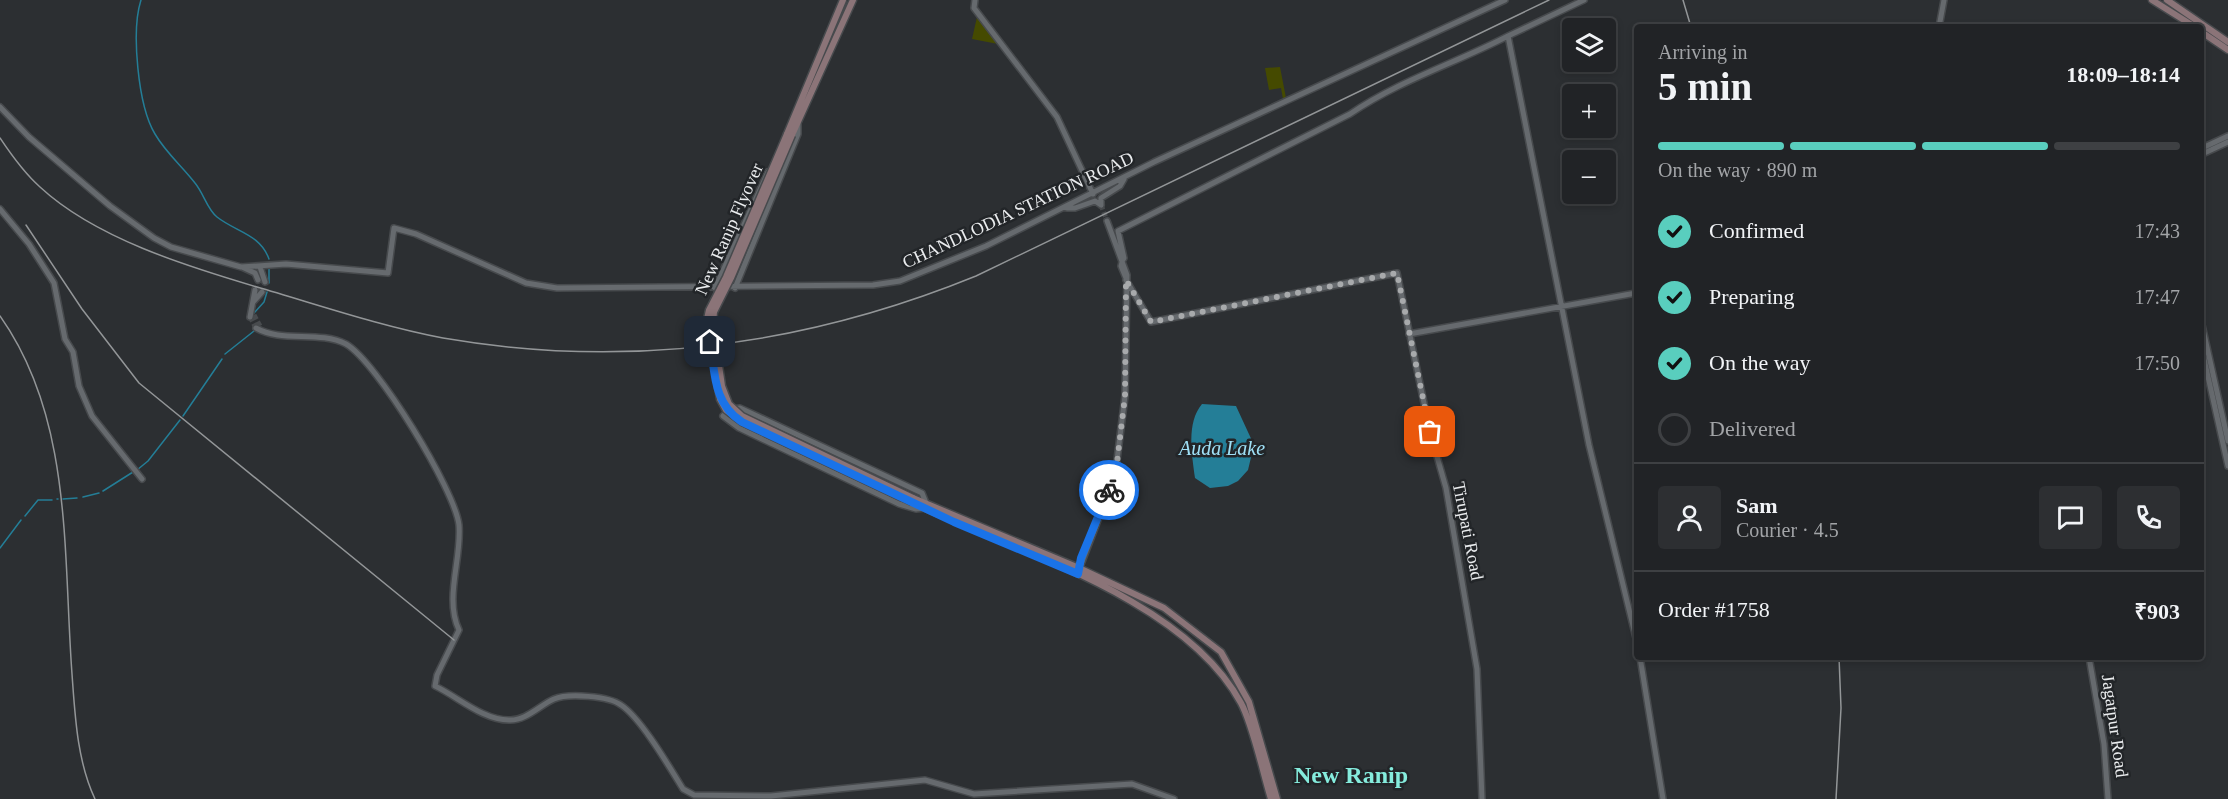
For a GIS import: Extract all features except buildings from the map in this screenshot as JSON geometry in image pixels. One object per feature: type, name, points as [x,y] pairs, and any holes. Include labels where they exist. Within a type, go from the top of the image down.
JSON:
[{"type":"main road","name":"New Ranip Flyover","points":[[790,134],[790,126],[843,0]]},
{"type":"main road","name":"New Ranip Flyover","points":[[854,0],[798,124],[790,134],[709,310],[707,319],[720,399],[726,410],[742,422],[925,506],[1078,571]]},
{"type":"main road","points":[[2152,0],[2189,24]]},
{"type":"main road","points":[[2167,0],[2202,24]]},
{"type":"main road","points":[[2204,25],[2228,42]]},
{"type":"main road","points":[[2204,34],[2228,50]]},
{"type":"main road","points":[[1078,571],[1157,617],[1207,656],[1242,704],[1271,799]]},
{"type":"main road","points":[[1078,571],[1164,608],[1221,652],[1249,702],[1277,799]]},
{"type":"street","points":[[975,0],[974,9],[1057,117],[1093,194]]},
{"type":"street","name":"CHANDLODIA STATION ROAD","points":[[0,107],[29,137],[110,206],[154,238],[171,247],[241,267],[286,264],[388,273],[394,228],[416,234],[526,283],[556,288],[873,285],[900,281],[986,246],[1154,162],[1505,0]]},
{"type":"street","points":[[1122,261],[1124,258],[1118,231],[1350,114],[1430,69],[1467,57],[1584,0]]},
{"type":"street","points":[[1940,24],[1944,0]]},
{"type":"street","points":[[1508,36],[1589,445],[1634,630]]},
{"type":"street","points":[[735,288],[798,134],[798,124]]},
{"type":"street","points":[[715,288],[790,126]]},
{"type":"street","points":[[2204,147],[2228,136]]},
{"type":"street","points":[[2204,153],[2228,141]]},
{"type":"street","points":[[1065,207],[1075,208],[1093,201],[1101,206],[1101,198],[1122,184],[1124,179]]},
{"type":"street","points":[[0,209],[29,244],[54,283],[65,339],[73,352],[79,387],[92,416],[142,479]]},
{"type":"street","points":[[1078,571],[1115,476],[1125,396],[1127,275],[1107,221]]},
{"type":"street","points":[[241,267],[255,273],[258,279]]},
{"type":"street","points":[[260,267],[265,282]]},
{"type":"street","name":"Tirupati Road","points":[[1126,279],[1151,322],[1397,273],[1430,432],[1446,488],[1477,669],[1482,799]]},
{"type":"street","points":[[252,314],[255,290]]},
{"type":"street","points":[[252,303],[262,292]]},
{"type":"street","points":[[1409,334],[1634,294]]},
{"type":"street","points":[[259,328],[324,338],[344,343],[356,352],[378,377],[444,482],[459,524],[454,619],[459,630],[437,675],[435,686],[477,709],[511,721],[519,719],[556,698],[578,696],[621,704],[634,718],[683,789],[694,795],[771,796],[925,780],[974,794],[1132,784],[1173,799]]},
{"type":"street","points":[[2204,334],[2228,441]]},
{"type":"street","points":[[2204,359],[2228,466]]},
{"type":"street","points":[[740,408],[922,493],[925,506],[915,509],[899,504],[739,428],[723,416],[731,409],[740,408]]},
{"type":"street","points":[[1640,660],[1663,799]]},
{"type":"street","name":"Jagatpur Road","points":[[2090,660],[2104,744],[2108,799]]},
{"type":"shaded area","points":[[977,17],[979,18],[998,44],[972,39]]},
{"type":"shaded area","points":[[1280,67],[1286,98],[1283,99],[1281,88],[1269,90],[1265,68]]},
{"type":"water","name":"Auda Lake","points":[[1202,404],[1236,406],[1254,445],[1248,470],[1238,481],[1228,486],[1210,488],[1195,478],[1192,429]]},
{"type":"waterway","points":[[141,0],[137,30],[138,68],[144,106],[155,134],[195,183],[214,214],[254,239],[269,259]]},
{"type":"waterway","points":[[269,267],[269,283]]},
{"type":"waterway","points":[[254,313],[264,302],[267,292]]},
{"type":"waterway","points":[[225,354],[254,331],[253,328]]},
{"type":"waterway","points":[[183,416],[222,359]]},
{"type":"waterway","points":[[137,470],[148,461],[180,420]]},
{"type":"waterway","points":[[103,491],[133,472]]},
{"type":"waterway","points":[[83,497],[99,493]]},
{"type":"waterway","points":[[63,499],[77,498]]},
{"type":"waterway","points":[[25,516],[38,500],[52,500]]},
{"type":"waterway","points":[[0,548],[21,520]]},
{"type":"tunnel","points":[[1101,205],[1107,221]]},
{"type":"tunnel","points":[[254,315],[260,326]]},
{"type":"tunnel","points":[[250,317],[256,328]]},
{"type":"railway","points":[[0,138],[29,176],[62,205],[114,236],[201,270],[396,328],[443,338],[512,347],[580,352],[648,351],[714,345],[781,335],[846,320],[911,300],[976,276],[1549,0]]},
{"type":"railway","points":[[1683,0],[1690,24]]},
{"type":"railway","points":[[26,225],[82,309],[139,383],[454,640]]},
{"type":"railway","points":[[0,316],[24,356],[41,398],[52,443],[65,535],[76,722],[84,769],[95,799]]},
{"type":"railway","points":[[1836,799],[1841,708],[1839,660]]},
{"type":"way so far","points":[[1109,490],[1115,476],[1125,396],[1126,280],[1151,322],[1397,273],[1430,432]]},
{"type":"district","name":"New Ranip","points":[[1351,775]]},
{"type":"route","points":[[710,342],[720,399],[733,417],[954,522],[1078,574],[1081,558],[1109,490]]}]
